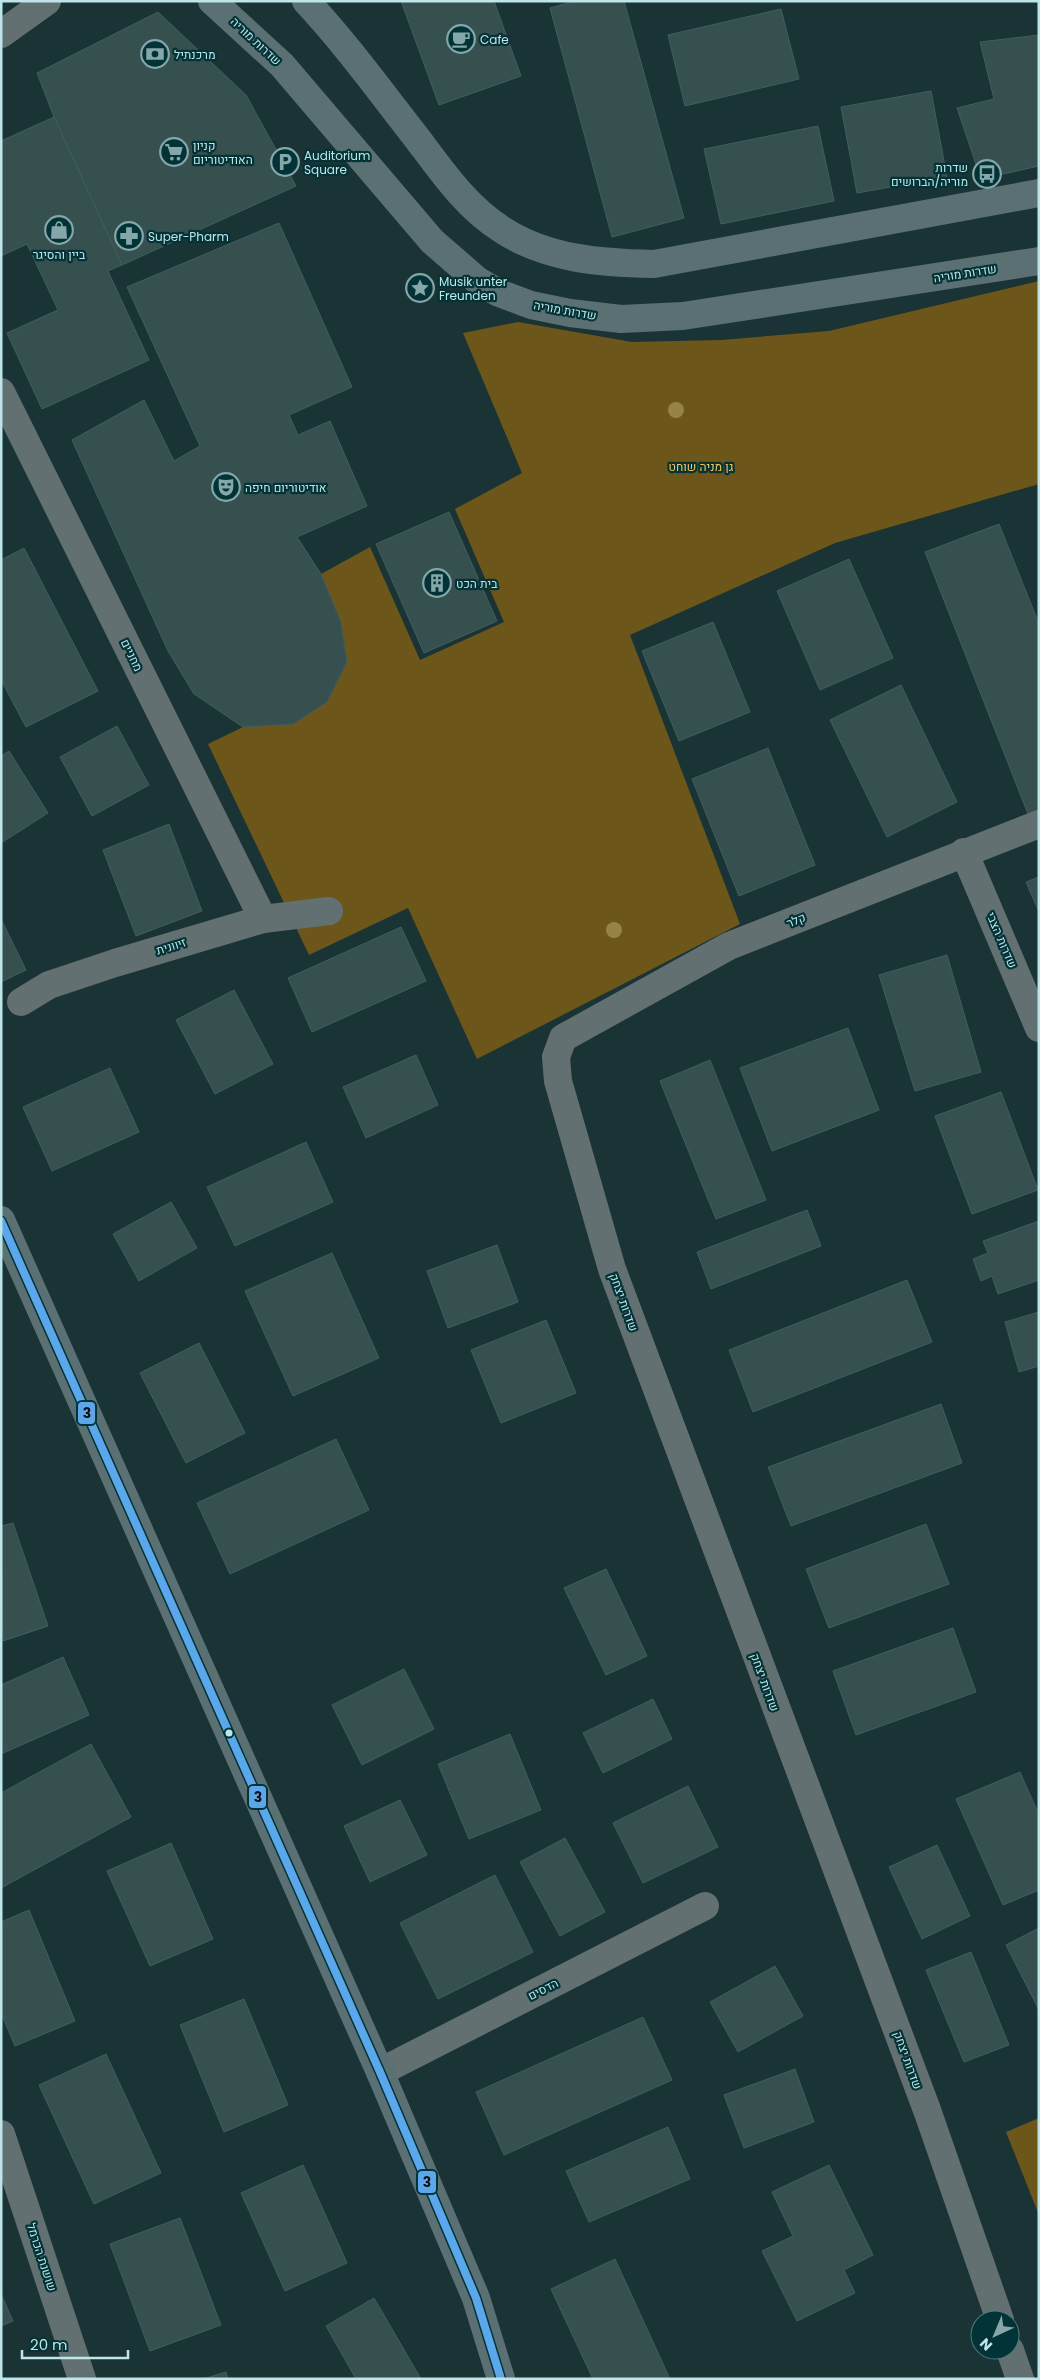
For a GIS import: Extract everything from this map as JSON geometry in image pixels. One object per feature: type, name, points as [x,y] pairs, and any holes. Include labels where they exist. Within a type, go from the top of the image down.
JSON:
[{"type":"main road","name":"שדרות מוריה","points":[[212,1],[282,66],[308,94],[432,241],[478,281],[499,293],[531,305],[570,313],[621,319],[683,316],[773,304],[1039,261]]},
{"type":"main road","points":[[306,1],[345,46],[454,187],[478,212],[501,230],[533,246],[572,258],[616,263],[654,264],[1039,193]]},
{"type":"main road","points":[[1,1220],[380,2072],[476,2298],[501,2379]]},
{"type":"street","points":[[1,34],[47,1]]},
{"type":"street","points":[[230,1],[240,27]]},
{"type":"street","name":"מחניים","points":[[1,392],[263,918]]},
{"type":"street","name":"קלר","points":[[563,1038],[729,946],[1039,824]]},
{"type":"street","name":"שדרות הצבי","points":[[964,852],[1039,1028]]},
{"type":"street","name":"זיוונית","points":[[20,1002],[49,985],[263,918],[328,911]]},
{"type":"street","name":"שדרות יצחק","points":[[563,1038],[556,1057],[558,1081],[612,1269],[927,2110],[997,2310]]},
{"type":"street","name":"הדסים","points":[[380,2072],[706,1906]]},
{"type":"street","name":"שושנת הכרמל","points":[[1,2134],[82,2379]]},
{"type":"street","points":[[1013,2360],[1020,2379]]},
{"type":"green space","name":"גן מניה שוחט","points":[[1039,281],[1039,484],[835,543],[630,635],[740,924],[477,1059],[408,908],[309,955],[208,744],[243,727],[293,724],[327,702],[347,662],[341,622],[321,574],[370,547],[420,660],[504,622],[455,509],[522,473],[463,333],[518,322],[632,342],[721,340],[829,331]]},
{"type":"green space","points":[[1039,2118],[1039,2215],[1006,2132]]},
{"type":"building","name":"Cafe","points":[[401,1],[494,1],[521,76],[439,105]]},
{"type":"building","points":[[575,1],[624,1],[684,218],[612,237],[550,8]]},
{"type":"building","points":[[781,9],[799,79],[685,106],[668,35]]},
{"type":"building","name":"קניון האודיטוריום","points":[[158,12],[246,95],[296,186],[122,265],[54,117],[37,73]]},
{"type":"building","points":[[1039,35],[1039,166],[981,179],[957,108],[994,99],[980,42]]},
{"type":"building","points":[[931,91],[947,177],[857,193],[841,107]]},
{"type":"building","points":[[54,117],[122,265],[108,271],[149,360],[42,409],[7,333],[58,310],[27,244],[1,256],[1,141]]},
{"type":"building","points":[[818,126],[834,201],[721,224],[704,149]]},
{"type":"building","name":"אודיטוריום חיפה","points":[[279,223],[352,387],[289,415],[298,435],[330,421],[367,506],[297,537],[321,574],[341,622],[347,662],[327,702],[293,724],[243,727],[194,694],[168,651],[72,440],[144,400],[174,461],[200,446],[127,287]]},
{"type":"building","name":"בית הכט","points":[[449,512],[497,621],[424,653],[376,544]]},
{"type":"building","points":[[999,524],[1039,624],[1039,809],[1028,814],[925,552]]},
{"type":"building","points":[[24,548],[98,691],[26,727],[1,680],[1,560]]},
{"type":"building","points":[[849,559],[893,658],[820,690],[777,591]]},
{"type":"building","points":[[713,622],[750,712],[679,741],[642,651]]},
{"type":"building","points":[[901,685],[957,802],[887,837],[830,720]]},
{"type":"building","points":[[117,726],[149,785],[92,816],[60,757]]},
{"type":"building","points":[[768,748],[815,865],[739,896],[692,779]]},
{"type":"building","points":[[9,751],[48,813],[1,843],[1,756]]},
{"type":"building","points":[[169,824],[202,911],[136,936],[103,850]]},
{"type":"building","points":[[1039,877],[1039,912],[1026,882]]},
{"type":"building","points":[[1,919],[26,970],[1,982]]},
{"type":"building","points":[[401,927],[426,981],[312,1032],[288,978]]},
{"type":"building","points":[[947,955],[981,1072],[915,1091],[879,975]]},
{"type":"building","points":[[234,990],[273,1064],[215,1094],[176,1020]]},
{"type":"building","points":[[848,1028],[879,1110],[772,1151],[740,1068]]},
{"type":"building","points":[[416,1055],[438,1105],[366,1138],[343,1087]]},
{"type":"building","points":[[710,1060],[766,1200],[716,1219],[660,1081]]},
{"type":"building","points":[[110,1068],[139,1132],[52,1171],[23,1107]]},
{"type":"building","points":[[1001,1092],[1038,1190],[972,1214],[935,1116]]},
{"type":"building","points":[[306,1142],[333,1202],[235,1246],[207,1187]]},
{"type":"building","points":[[171,1202],[197,1248],[139,1281],[113,1234]]},
{"type":"building","points":[[807,1210],[821,1246],[711,1289],[697,1252]]},
{"type":"building","points":[[1039,1221],[1039,1280],[998,1294],[992,1276],[981,1281],[973,1259],[988,1253],[983,1241]]},
{"type":"building","points":[[497,1245],[518,1302],[448,1328],[427,1271]]},
{"type":"building","points":[[332,1253],[379,1358],[293,1396],[245,1291]]},
{"type":"building","points":[[907,1280],[932,1342],[753,1412],[729,1350]]},
{"type":"building","points":[[1039,1312],[1039,1366],[1019,1372],[1005,1322]]},
{"type":"building","points":[[546,1320],[576,1393],[501,1423],[471,1350]]},
{"type":"building","points":[[199,1343],[245,1433],[186,1463],[140,1373]]},
{"type":"building","points":[[941,1404],[962,1463],[791,1526],[768,1467]]},
{"type":"building","points":[[336,1439],[369,1510],[230,1574],[197,1503]]},
{"type":"building","points":[[13,1523],[48,1626],[3,1641],[1,1526]]},
{"type":"building","points":[[926,1524],[949,1584],[829,1628],[806,1569]]},
{"type":"building","points":[[606,1569],[647,1656],[606,1675],[564,1588]]},
{"type":"building","points":[[953,1628],[976,1692],[856,1735],[833,1671]]},
{"type":"building","points":[[63,1657],[89,1715],[1,1754],[1,1685]]},
{"type":"building","points":[[404,1669],[434,1729],[362,1765],[332,1705]]},
{"type":"building","points":[[653,1699],[672,1739],[603,1773],[583,1733]]},
{"type":"building","points":[[510,1734],[541,1810],[469,1839],[438,1764]]},
{"type":"building","points":[[91,1744],[131,1817],[1,1888],[1,1793]]},
{"type":"building","points":[[1020,1772],[1039,1815],[1039,1890],[1003,1905],[956,1799]]},
{"type":"building","points":[[688,1786],[718,1847],[643,1883],[613,1823]]},
{"type":"building","points":[[400,1800],[427,1855],[370,1882],[344,1826]]},
{"type":"building","points":[[565,1838],[605,1912],[560,1936],[520,1862]]},
{"type":"building","points":[[171,1843],[213,1939],[150,1966],[107,1871]]},
{"type":"building","points":[[937,1845],[970,1916],[922,1939],[889,1867]]},
{"type":"building","points":[[495,1875],[533,1952],[438,1999],[400,1923]]},
{"type":"building","points":[[29,1910],[75,2021],[15,2046],[1,2013],[1,1922]]},
{"type":"building","points":[[1039,1928],[1039,2010],[1006,1945]]},
{"type":"building","points":[[971,1952],[1009,2045],[964,2062],[926,1970]]},
{"type":"building","points":[[775,1966],[803,2016],[738,2052],[710,2002]]},
{"type":"building","points":[[244,1999],[288,2105],[224,2132],[180,2025]]},
{"type":"building","points":[[643,2017],[672,2080],[504,2155],[476,2092]]},
{"type":"building","points":[[106,2054],[161,2173],[94,2204],[39,2085]]},
{"type":"building","points":[[795,2069],[814,2122],[744,2148],[724,2095]]},
{"type":"building","points":[[668,2127],[690,2179],[589,2222],[566,2171]]},
{"type":"building","points":[[303,2165],[347,2263],[285,2291],[241,2193]]},
{"type":"building","points":[[829,2165],[873,2255],[844,2270],[855,2293],[797,2321],[762,2251],[793,2236],[772,2192]]},
{"type":"building","points":[[180,2218],[221,2325],[150,2351],[110,2244]]},
{"type":"building","points":[[615,2259],[670,2379],[593,2379],[551,2289]]},
{"type":"building","points":[[1,2294],[13,2321],[1,2326]]},
{"type":"building","points":[[374,2298],[421,2379],[356,2379],[326,2326]]},
{"type":"building","points":[[226,2372],[228,2379],[203,2379]]},
{"type":"transit line","name":"3","points":[[1,1221],[380,2072],[476,2298],[501,2379]]},
{"type":"place","name":"Cafe","points":[[461,39]]},
{"type":"place","name":"מרכנתיל","points":[[155,54]]},
{"type":"place","name":"קניון האודיטוריום","points":[[174,152]]},
{"type":"place","name":"Auditorium Square","points":[[285,162]]},
{"type":"place","name":"שדרות מוריה/הברושים","points":[[987,174]]},
{"type":"place","name":"ביין והסיגר","points":[[59,230]]},
{"type":"place","name":"Super-Pharm","points":[[129,236]]},
{"type":"place","name":"Musik unter Freunden","points":[[420,288]]},
{"type":"place","name":"אודיטוריום חיפה","points":[[226,487]]},
{"type":"place","name":"בית הכט","points":[[437,583]]}]
